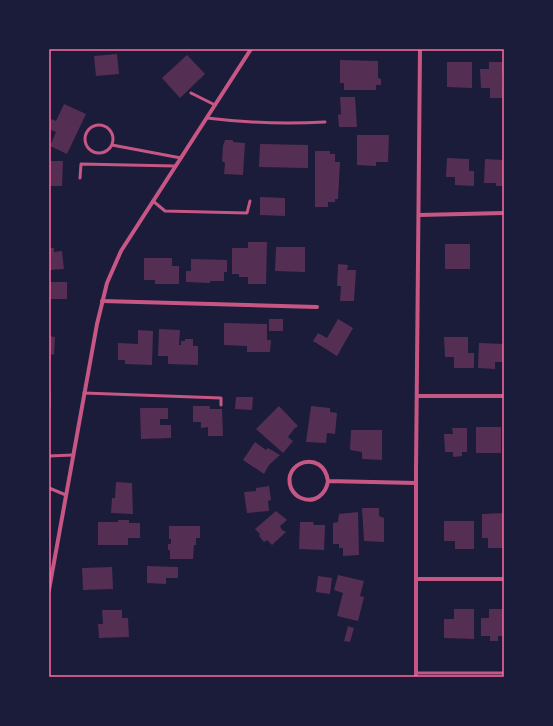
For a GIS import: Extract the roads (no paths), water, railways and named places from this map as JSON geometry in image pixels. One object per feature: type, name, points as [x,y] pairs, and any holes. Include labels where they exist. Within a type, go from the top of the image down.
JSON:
[{"type":"street","points":[[49,590],[84,393],[102,301],[107,283],[121,251],[250,49]]},
{"type":"street","points":[[416,675],[416,483],[420,49]]},
{"type":"street","points":[[419,215],[504,213]]},
{"type":"street","points":[[102,301],[317,307]]},
{"type":"street","points":[[417,396],[504,396]]},
{"type":"street","points":[[309,461],[320,465],[324,470],[328,481],[324,493],[319,497],[308,500],[297,496],[290,486],[289,480],[290,474],[298,465],[309,461]]},
{"type":"street","points":[[328,481],[416,483]]},
{"type":"street","points":[[416,579],[504,579]]},
{"type":"lane","points":[[192,93],[215,105]]},
{"type":"lane","points":[[207,118],[245,123],[284,124],[324,122]]},
{"type":"lane","points":[[94,125],[103,125],[108,127],[113,135],[112,145],[105,152],[95,153],[91,151],[85,144],[85,134],[87,130],[94,125]]},
{"type":"lane","points":[[112,145],[181,158]]},
{"type":"lane","points":[[80,178],[81,164],[175,166]]},
{"type":"lane","points":[[153,201],[165,211],[247,212],[250,201]]},
{"type":"lane","points":[[84,393],[221,398],[221,405]]},
{"type":"lane","points":[[49,456],[73,455]]},
{"type":"lane","points":[[49,488],[66,495]]},
{"type":"lane","points":[[416,675],[504,673]]}]
